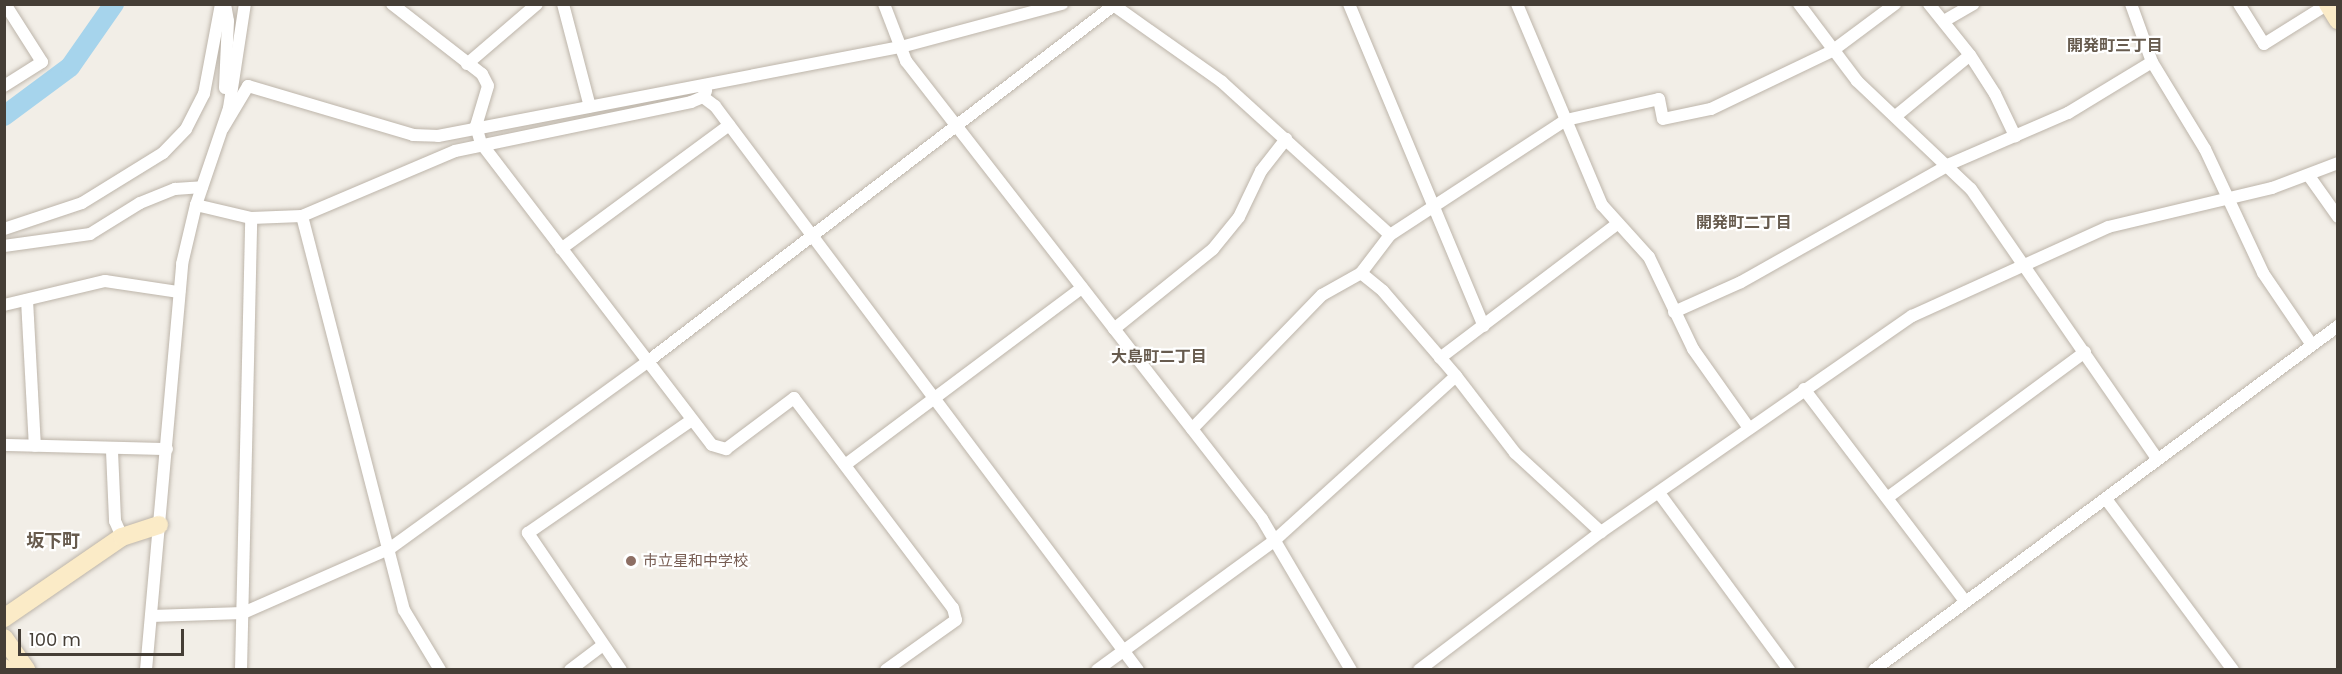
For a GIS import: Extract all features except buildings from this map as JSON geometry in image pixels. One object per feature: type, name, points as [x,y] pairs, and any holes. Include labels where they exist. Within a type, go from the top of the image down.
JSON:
[{"type":"street","points":[[4,86],[42,62],[5,4]]},
{"type":"street","points":[[223,4],[228,21],[223,128]]},
{"type":"street","points":[[4,229],[82,203],[163,153],[186,129],[204,94],[223,4]]},
{"type":"street","points":[[146,669],[179,292],[196,205],[223,128],[245,4]]},
{"type":"street","points":[[392,4],[482,74],[488,86],[476,126],[481,143],[712,445],[726,449],[794,398],[953,608],[956,620],[890,668]]},
{"type":"street","points":[[467,64],[537,4]]},
{"type":"street","points":[[563,4],[590,107]]},
{"type":"street","points":[[884,4],[906,61],[1192,429],[1275,540],[1351,669]]},
{"type":"street","points":[[223,128],[248,86],[413,135],[438,135],[901,47],[1062,4]]},
{"type":"street","points":[[1350,4],[1484,327]]},
{"type":"street","points":[[1517,4],[1602,205],[1649,257],[1693,349],[1749,428]]},
{"type":"street","points":[[1799,4],[1832,51],[1857,81],[1950,164],[2025,264],[2157,459]]},
{"type":"street","points":[[1192,429],[1322,295],[1361,273],[1390,235],[1566,120],[1659,99],[1663,119],[1710,110],[1832,51],[1895,4]]},
{"type":"street","points":[[1929,4],[1970,55],[1995,93],[2015,136]]},
{"type":"street","points":[[1944,21],[1973,4]]},
{"type":"street","points":[[2131,4],[2152,63],[2195,131],[2268,281],[2312,345]]},
{"type":"street","points":[[2240,4],[2264,44],[2328,4],[2337,20]]},
{"type":"street","points":[[151,616],[243,613],[389,549],[647,362],[958,128],[1113,5],[1222,82],[1390,235]]},
{"type":"street","points":[[1897,116],[1970,55]]},
{"type":"street","points":[[1674,312],[1742,282],[1950,164],[2068,113],[2152,63]]},
{"type":"street","points":[[703,97],[709,85]]},
{"type":"street","points":[[703,97],[729,125],[1138,669]]},
{"type":"street","points":[[196,205],[252,218],[302,216],[455,151],[481,143],[703,97]]},
{"type":"street","points":[[561,249],[729,125]]},
{"type":"street","points":[[1114,329],[1213,249],[1239,217],[1257,178],[1286,139]]},
{"type":"street","points":[[1419,669],[1601,532],[1912,316],[2108,227],[2308,176],[2337,163]]},
{"type":"street","points":[[2308,176],[2337,216]]},
{"type":"street","points":[[4,246],[90,234],[140,203],[175,189],[202,187]]},
{"type":"street","points":[[302,216],[404,610],[440,669]]},
{"type":"street","points":[[241,669],[252,218]]},
{"type":"street","points":[[1440,358],[1484,327],[1550,271],[1617,224]]},
{"type":"street","points":[[1361,273],[1383,291],[1456,376],[1515,453],[1601,532]]},
{"type":"street","points":[[4,305],[105,281],[179,292]]},
{"type":"street","points":[[845,465],[1082,288]]},
{"type":"street","points":[[27,300],[35,446]]},
{"type":"street","points":[[1874,669],[2337,326]]},
{"type":"street","points":[[1887,498],[2085,352]]},
{"type":"street","points":[[1097,669],[1275,540],[1456,376]]},
{"type":"street","points":[[1804,389],[1965,601]]},
{"type":"street","points":[[621,669],[528,532],[692,420]]},
{"type":"street","points":[[4,445],[112,451],[167,449]]},
{"type":"street","points":[[112,451],[115,521],[122,537]]},
{"type":"street","points":[[1659,493],[1789,669]]},
{"type":"street","points":[[2106,499],[2233,669]]},
{"type":"street","points":[[4,618],[122,537],[159,525]]},
{"type":"street","points":[[4,638],[26,669]]},
{"type":"street","points":[[570,669],[603,645]]},
{"type":"waterway","points":[[4,116],[70,67],[114,4]]},
{"type":"place","name":"市立星和中学校","points":[[631,561]]},
{"type":"district","name":"開発町三丁目","points":[[2115,46]]},
{"type":"district","name":"開発町二丁目","points":[[1744,223]]},
{"type":"district","name":"大島町二丁目","points":[[1159,357]]},
{"type":"district","name":"坂下町","points":[[53,541]]}]
